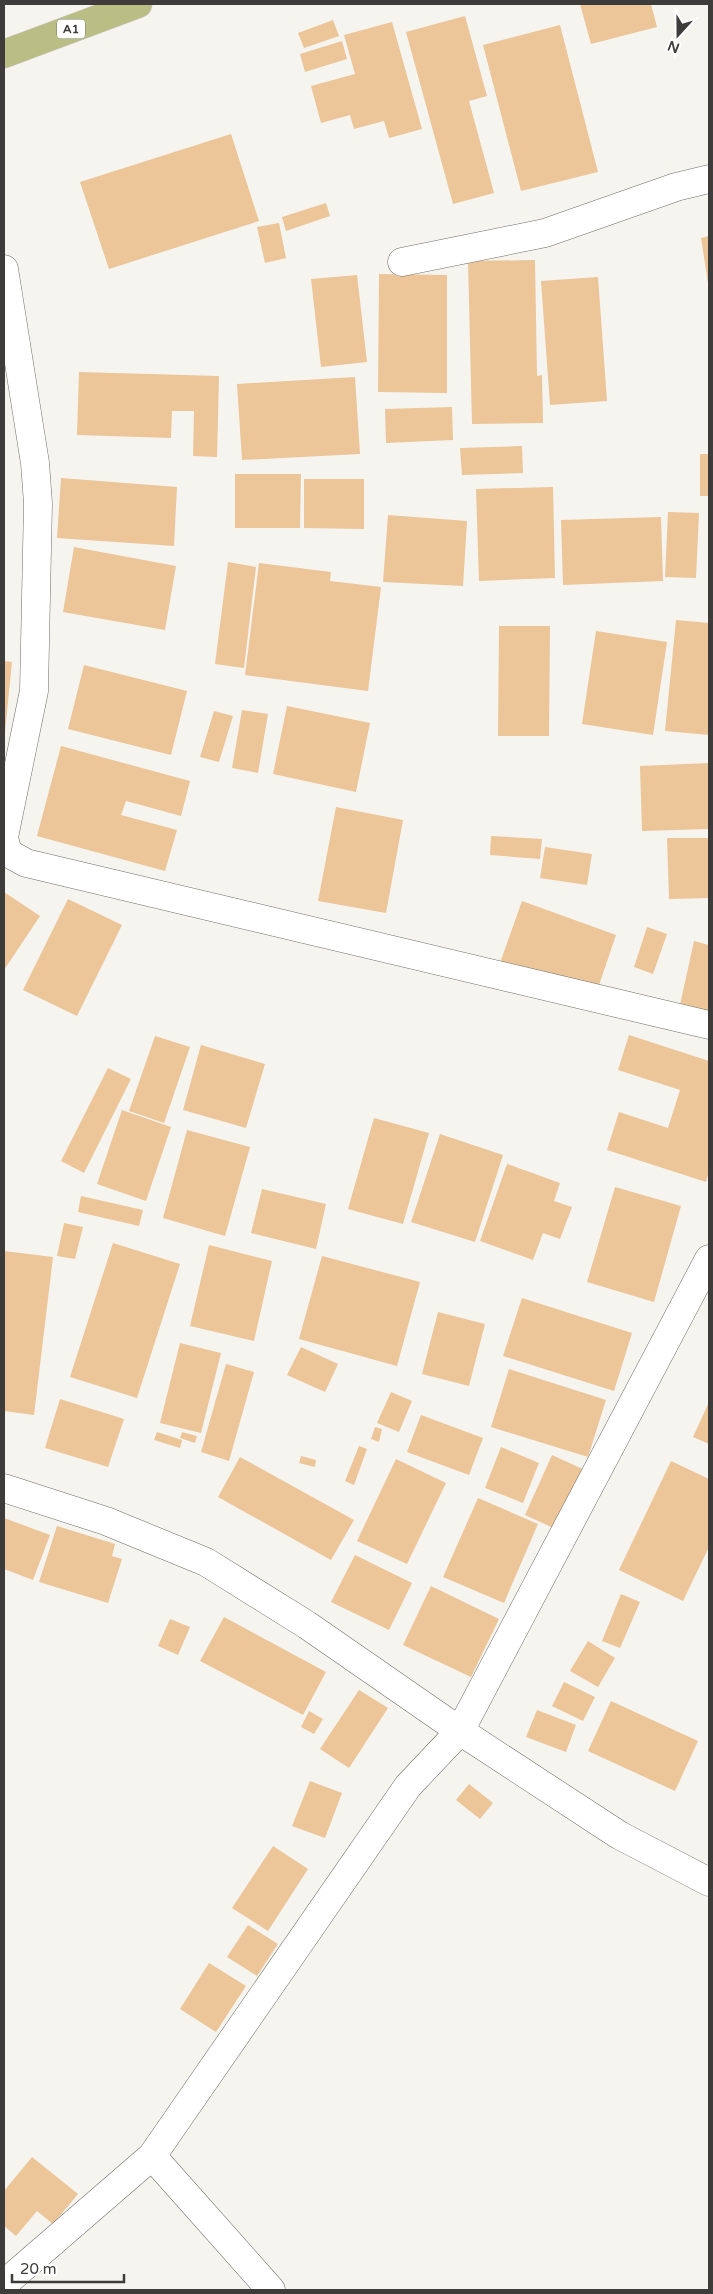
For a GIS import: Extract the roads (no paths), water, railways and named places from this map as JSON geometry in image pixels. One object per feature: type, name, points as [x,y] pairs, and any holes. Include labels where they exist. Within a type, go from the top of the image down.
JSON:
[{"type":"highway","name":"A1","points":[[4,54],[138,4]]},
{"type":"street","points":[[402,262],[546,233],[676,188],[709,179]]},
{"type":"street","points":[[4,269],[35,462],[38,503],[34,691],[4,838],[8,854],[26,863],[709,1025]]},
{"type":"street","points":[[4,2284],[152,2156],[408,1786],[460,1731],[709,1259]]},
{"type":"street","points":[[4,1488],[106,1521],[206,1562],[307,1625],[460,1731],[619,1835],[709,1882]]},
{"type":"street","points":[[152,2156],[271,2290]]}]
